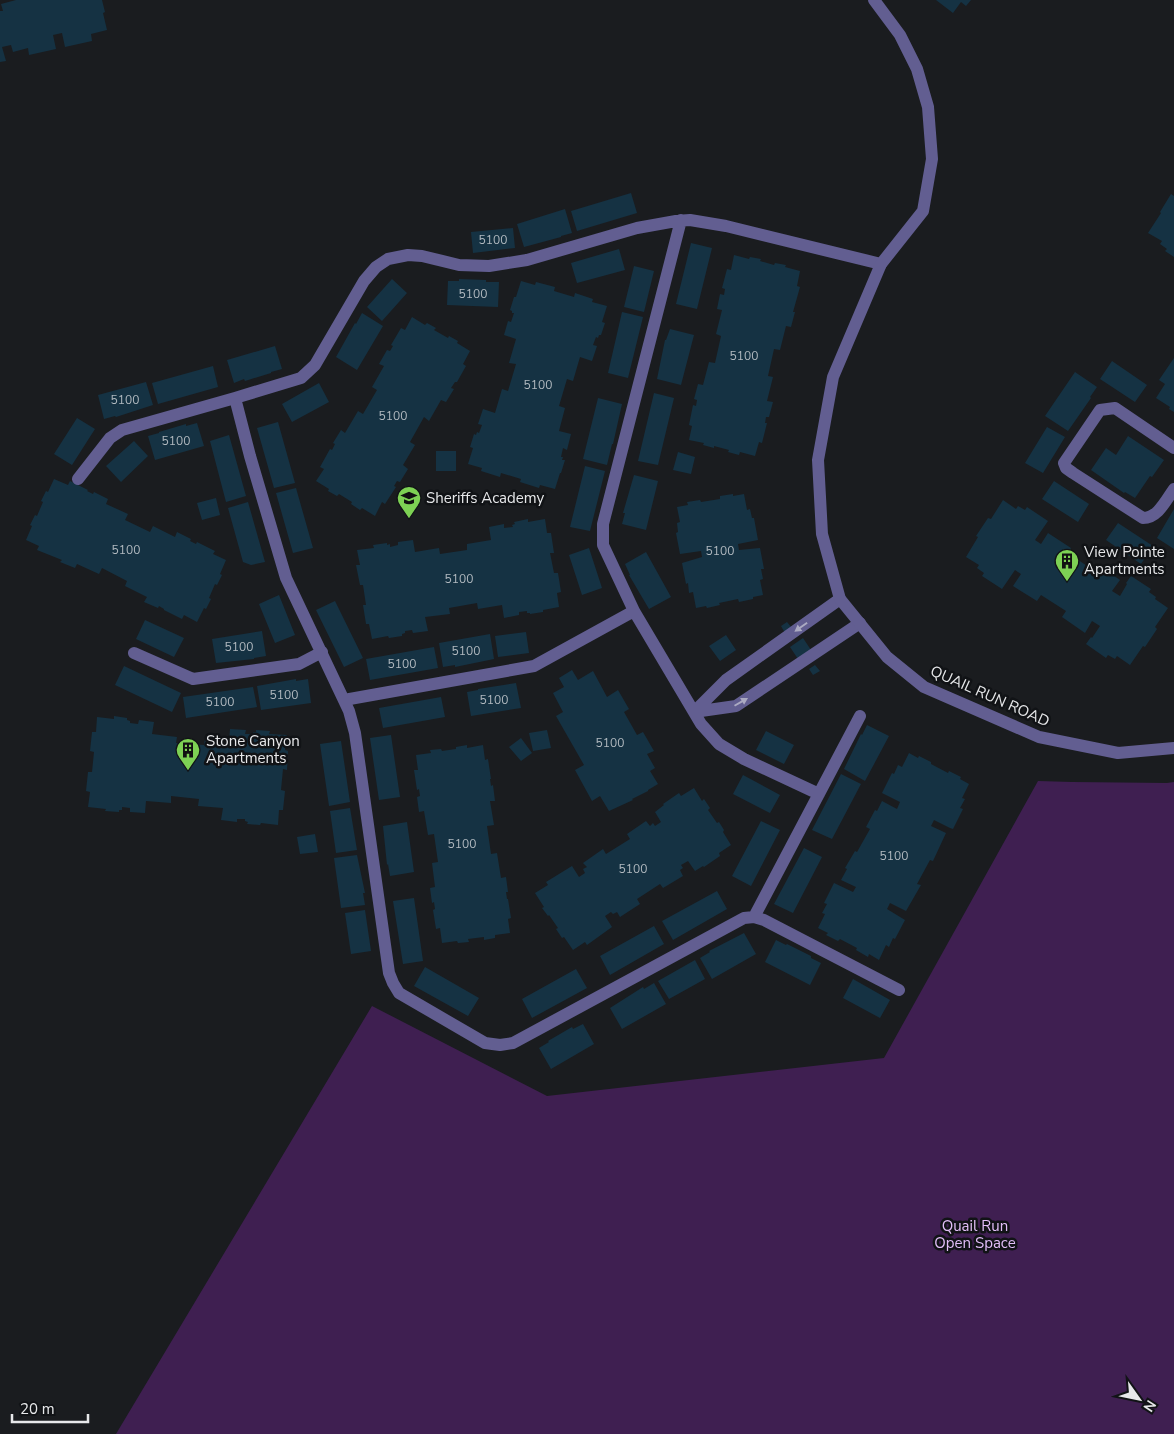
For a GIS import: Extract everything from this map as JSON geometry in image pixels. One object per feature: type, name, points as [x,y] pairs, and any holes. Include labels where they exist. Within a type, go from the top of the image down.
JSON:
[{"type":"street","name":"QUAIL RUN ROAD","points":[[874,0],[900,35],[917,69],[928,107],[932,159],[923,211],[881,264],[833,378],[818,460],[822,534],[840,599],[887,657],[924,687],[1039,737],[1118,753],[1174,748]]},
{"type":"street","points":[[681,220],[603,524],[603,545],[634,611],[701,724],[719,744],[744,759],[819,794]]},
{"type":"street","points":[[78,479],[110,438],[122,430],[301,378],[315,365],[364,281],[376,267],[388,259],[408,255],[422,256],[459,265],[488,266],[527,260],[637,228],[690,220],[726,226],[881,264]]},
{"type":"street","points":[[235,398],[286,578],[349,711],[355,733],[389,973],[392,983],[399,993],[484,1042],[500,1045],[513,1043],[744,918],[754,917],[764,920],[899,990]]},
{"type":"street","points":[[1174,448],[1114,408],[1109,408],[1100,410],[1064,463],[1066,468],[1073,473],[1143,518],[1148,518],[1157,513],[1174,489]]},
{"type":"street","points":[[694,712],[726,680],[840,599]]},
{"type":"street","points":[[344,700],[534,666],[634,611]]},
{"type":"street","points":[[694,712],[736,706],[860,623]]},
{"type":"street","points":[[134,653],[193,680],[299,664],[322,652]]},
{"type":"street","points":[[754,917],[860,716]]},
{"type":"green space","name":"Quail Run Open Space","points":[[1038,781],[1174,782],[1174,1434],[116,1434],[372,1006],[547,1096],[884,1058]]},
{"type":"building","points":[[16,0],[102,0],[107,30],[91,34],[92,41],[65,47],[62,33],[53,35],[56,49],[29,55],[28,48],[13,52],[11,45],[2,47],[6,61],[0,62],[0,11],[3,11],[1,4]]},
{"type":"building","points":[[936,0],[971,0],[966,6],[961,2],[953,13]]},
{"type":"building","points":[[631,193],[637,213],[577,231],[571,211]]},
{"type":"building","points":[[1171,194],[1174,196],[1174,257],[1165,251],[1167,249],[1160,244],[1162,241],[1148,233]]},
{"type":"building","points":[[565,209],[572,233],[524,247],[517,224]]},
{"type":"building","points":[[513,228],[515,248],[473,253],[471,232]]},
{"type":"building","points":[[691,243],[712,248],[697,309],[676,304]]},
{"type":"building","points":[[619,249],[625,270],[577,283],[571,263]]},
{"type":"building","points":[[734,255],[749,259],[750,257],[761,259],[760,261],[774,265],[775,263],[786,265],[785,267],[800,271],[797,286],[800,287],[791,327],[786,326],[780,350],[774,349],[768,376],[773,377],[767,401],[773,402],[769,417],[766,417],[765,423],[767,423],[762,443],[759,442],[755,456],[740,452],[739,455],[728,452],[729,450],[714,446],[714,448],[703,445],[704,443],[689,440],[692,426],[689,425],[693,405],[696,406],[697,400],[694,399],[698,384],[703,385],[709,362],[715,363],[721,336],[716,334],[722,310],[717,309],[720,294],[724,295],[725,289],[722,288],[727,269],[731,270]]},
{"type":"building","points":[[634,266],[654,271],[644,312],[624,307]]},
{"type":"building","points":[[392,279],[407,293],[382,321],[367,307]]},
{"type":"building","points":[[459,279],[499,282],[498,307],[447,305],[448,281],[459,281]]},
{"type":"building","points":[[521,281],[535,285],[536,282],[555,287],[554,291],[574,297],[575,293],[593,299],[592,302],[607,306],[602,322],[605,323],[601,335],[598,338],[596,337],[593,345],[597,346],[592,361],[580,357],[573,381],[567,379],[559,406],[565,408],[559,431],[571,434],[567,450],[563,448],[561,457],[563,457],[562,460],[565,460],[555,489],[540,485],[539,488],[520,482],[521,479],[501,473],[500,477],[481,471],[482,468],[468,464],[473,448],[470,447],[474,434],[479,433],[482,425],[478,424],[483,409],[495,413],[502,389],[508,391],[516,364],[509,363],[516,339],[504,335],[508,321],[511,322],[514,313],[510,310]]},
{"type":"building","points":[[622,312],[643,317],[628,378],[608,373]]},
{"type":"building","points":[[362,313],[383,326],[357,370],[336,357]]},
{"type":"building","points":[[412,317],[425,325],[427,323],[436,328],[434,330],[458,341],[457,343],[470,351],[463,364],[466,366],[457,382],[451,388],[454,389],[446,402],[441,400],[429,421],[424,417],[410,442],[415,445],[403,465],[408,469],[400,482],[397,481],[394,486],[396,487],[385,504],[382,502],[375,516],[362,508],[360,510],[351,504],[352,502],[339,494],[337,496],[328,491],[329,489],[316,481],[324,469],[320,467],[330,449],[332,450],[335,444],[333,443],[341,430],[345,433],[358,411],[363,414],[377,390],[372,387],[384,366],[379,364],[387,350],[390,351],[393,346],[391,345],[401,328],[405,330]]},
{"type":"building","points":[[670,329],[694,335],[681,385],[657,379],[665,340]]},
{"type":"building","points":[[275,346],[282,369],[234,383],[227,360]]},
{"type":"building","points":[[1174,358],[1174,412],[1156,398],[1165,384],[1159,380]]},
{"type":"building","points":[[1112,361],[1147,385],[1135,402],[1100,379]]},
{"type":"building","points":[[213,366],[218,387],[158,404],[152,383]]},
{"type":"building","points":[[1075,372],[1097,387],[1068,431],[1045,416]]},
{"type":"building","points":[[146,382],[153,405],[104,419],[98,395]]},
{"type":"building","points":[[319,383],[329,402],[292,422],[282,404]]},
{"type":"building","points":[[654,393],[674,398],[658,465],[638,461]]},
{"type":"building","points":[[598,398],[622,404],[607,465],[583,459]]},
{"type":"building","points":[[77,418],[95,429],[72,465],[54,454]]},
{"type":"building","points":[[278,422],[295,483],[274,488],[257,428]]},
{"type":"building","points":[[197,423],[204,446],[155,460],[148,436],[186,424],[186,426]]},
{"type":"building","points":[[1047,427],[1065,437],[1043,473],[1025,463]]},
{"type":"building","points":[[229,435],[246,496],[226,502],[210,441]]},
{"type":"building","name":"View Pointe Apartments","points":[[1128,436],[1164,460],[1135,498],[1124,493],[1091,470],[1106,448],[1116,455]]},
{"type":"building","points":[[134,441],[148,456],[121,482],[106,466]]},
{"type":"building","points":[[436,451],[456,451],[456,471],[436,471]]},
{"type":"building","points":[[678,452],[695,457],[691,474],[673,470]]},
{"type":"building","points":[[585,466],[605,471],[590,531],[570,527]]},
{"type":"building","points":[[634,475],[658,481],[646,530],[622,524],[625,513],[623,513]]},
{"type":"building","points":[[54,479],[68,485],[70,481],[93,494],[94,492],[108,499],[106,504],[128,514],[125,520],[150,532],[153,526],[175,537],[177,532],[191,539],[190,541],[196,544],[197,542],[215,551],[213,554],[226,560],[220,574],[222,575],[217,585],[215,584],[209,598],[211,599],[197,622],[184,615],[182,619],[159,606],[158,608],[144,602],[147,597],[125,586],[127,581],[102,568],[99,574],[77,564],[75,568],[60,562],[62,560],[37,550],[39,546],[26,540],[32,526],[30,525],[35,515],[37,516],[43,502],[41,501]]},
{"type":"building","name":"View Pointe Apartments","points":[[1054,481],[1089,504],[1078,522],[1042,499]]},
{"type":"building","points":[[296,488],[313,548],[293,553],[276,493]]},
{"type":"building","points":[[733,494],[733,496],[744,494],[747,510],[750,509],[752,518],[754,518],[758,540],[738,544],[739,550],[760,548],[764,569],[761,569],[763,579],[760,580],[763,595],[739,602],[738,599],[707,608],[706,606],[696,608],[693,592],[689,593],[688,583],[686,584],[682,563],[702,557],[701,551],[680,554],[676,533],[678,532],[677,523],[680,522],[677,507],[688,505],[687,502],[720,499],[720,496]]},
{"type":"building","points":[[216,498],[220,515],[202,520],[197,503]]},
{"type":"building","name":"View Pointe Apartments","points":[[1003,500],[1016,509],[1018,506],[1025,510],[1027,507],[1048,521],[1035,540],[1041,544],[1048,533],[1071,548],[1068,553],[1093,570],[1097,564],[1120,580],[1112,591],[1120,596],[1131,576],[1151,589],[1149,592],[1156,597],[1155,599],[1168,608],[1155,627],[1157,629],[1145,647],[1143,646],[1130,665],[1117,656],[1115,659],[1108,655],[1106,658],[1086,644],[1100,626],[1092,621],[1085,633],[1062,617],[1066,611],[1041,595],[1037,601],[1013,586],[1021,574],[1015,570],[1002,589],[982,576],[984,573],[977,568],[979,565],[966,557],[978,537],[976,536],[988,518],[991,519]]},
{"type":"building","points":[[248,502],[265,562],[251,565],[243,562],[228,508]]},
{"type":"building","name":"View Pointe Apartments","points":[[1174,509],[1174,549],[1157,538]]},
{"type":"building","points":[[528,519],[528,522],[545,519],[547,533],[551,533],[554,553],[550,553],[554,573],[558,573],[561,592],[557,593],[559,607],[530,614],[527,611],[519,612],[519,615],[504,618],[502,605],[478,609],[477,603],[449,608],[450,614],[425,617],[428,631],[413,633],[412,630],[405,631],[402,636],[372,639],[369,624],[366,624],[363,605],[366,605],[363,585],[360,585],[356,565],[360,565],[357,550],[374,548],[373,545],[387,543],[387,545],[390,544],[390,547],[398,545],[398,542],[413,540],[415,552],[439,548],[440,554],[467,550],[467,544],[491,540],[489,527],[504,524],[504,528],[513,527],[514,522]]},
{"type":"building","name":"View Pointe Apartments","points":[[1118,523],[1153,546],[1141,564],[1106,540]]},
{"type":"building","points":[[589,548],[602,588],[582,595],[569,555]]},
{"type":"building","points":[[646,552],[671,597],[649,609],[629,575],[625,564]]},
{"type":"building","points":[[279,595],[295,635],[275,643],[259,604]]},
{"type":"building","points":[[335,601],[363,658],[344,667],[316,610]]},
{"type":"building","points":[[145,620],[184,638],[174,657],[136,639]]},
{"type":"building","points":[[787,622],[792,628],[785,633],[781,626]]},
{"type":"building","points":[[262,631],[266,656],[216,663],[212,639]]},
{"type":"building","points":[[526,632],[529,653],[498,657],[495,636]]},
{"type":"building","points":[[490,634],[494,659],[455,667],[455,665],[443,667],[439,643]]},
{"type":"building","points":[[726,635],[736,650],[720,661],[709,646]]},
{"type":"building","points":[[803,638],[811,650],[798,659],[790,647]]},
{"type":"building","points":[[434,647],[438,668],[370,680],[366,659]]},
{"type":"building","points":[[815,665],[820,671],[813,675],[809,669]]},
{"type":"building","name":"Stone Canyon Apartments","points":[[124,666],[181,693],[172,712],[115,685]]},
{"type":"building","points":[[572,670],[578,680],[593,671],[607,697],[618,690],[629,709],[624,712],[637,735],[643,732],[654,751],[647,754],[655,768],[650,771],[658,784],[633,800],[609,811],[600,796],[592,801],[575,770],[584,765],[556,716],[563,712],[553,693],[564,687],[559,678]]},
{"type":"building","name":"Stone Canyon Apartments","points":[[296,679],[296,681],[308,679],[311,703],[261,710],[257,686]]},
{"type":"building","points":[[516,683],[521,708],[471,716],[467,692]]},
{"type":"building","name":"Stone Canyon Apartments","points":[[253,687],[257,707],[186,718],[183,697]]},
{"type":"building","points":[[441,697],[445,717],[383,728],[379,708]]},
{"type":"building","name":"Stone Canyon Apartments","points":[[114,716],[127,718],[130,723],[138,724],[139,720],[154,722],[152,734],[177,737],[176,743],[204,745],[205,739],[229,742],[230,729],[246,730],[245,734],[253,734],[256,730],[270,731],[269,734],[287,735],[285,750],[288,751],[287,770],[283,769],[281,790],[285,791],[283,810],[279,810],[278,825],[247,824],[248,822],[245,819],[237,819],[237,822],[221,820],[223,808],[198,806],[199,799],[171,796],[171,803],[146,801],[145,813],[130,812],[130,808],[122,807],[122,810],[119,810],[119,812],[88,807],[90,792],[86,791],[88,772],[92,772],[94,752],[90,751],[92,732],[96,732],[97,717],[114,719]]},
{"type":"building","points":[[867,725],[889,736],[865,781],[844,769]]},
{"type":"building","points":[[547,730],[551,748],[533,751],[529,733]]},
{"type":"building","points":[[766,731],[794,745],[784,764],[756,750]]},
{"type":"building","points":[[391,735],[400,797],[379,800],[370,738]]},
{"type":"building","points":[[521,738],[532,753],[521,761],[509,747]]},
{"type":"building","name":"Stone Canyon Apartments","points":[[341,741],[350,802],[329,806],[320,744]]},
{"type":"building","points":[[467,745],[467,748],[483,745],[485,760],[488,759],[495,801],[490,801],[494,825],[487,826],[491,854],[497,853],[501,878],[506,877],[508,892],[506,892],[511,918],[508,919],[510,933],[495,935],[495,938],[484,940],[484,937],[468,939],[469,942],[442,943],[440,928],[436,929],[433,910],[435,909],[434,902],[432,903],[430,888],[435,887],[432,863],[438,862],[434,834],[428,835],[424,811],[419,812],[417,797],[420,796],[419,789],[417,790],[414,770],[418,770],[416,755],[431,753],[430,750],[441,749],[442,751]]},
{"type":"building","points":[[909,753],[931,762],[931,764],[948,773],[949,771],[961,777],[960,779],[969,784],[962,798],[965,799],[960,808],[963,809],[953,829],[934,820],[931,826],[946,833],[933,861],[930,860],[917,884],[921,885],[906,911],[890,903],[887,909],[905,920],[889,947],[886,945],[879,960],[869,954],[868,957],[856,950],[857,948],[840,939],[838,941],[826,935],[828,933],[818,928],[825,914],[822,913],[827,904],[824,903],[834,883],[853,892],[856,887],[841,880],[847,869],[845,868],[870,829],[866,827],[875,810],[877,811],[882,801],[897,809],[900,802],[882,793],[892,773],[894,774],[898,765],[902,767]]},
{"type":"building","points":[[841,774],[861,784],[832,839],[812,830]]},
{"type":"building","points":[[743,775],[780,795],[770,813],[733,794]]},
{"type":"building","points":[[694,788],[702,801],[704,799],[710,808],[708,810],[717,823],[719,822],[731,845],[719,853],[720,856],[695,871],[688,861],[681,865],[683,868],[680,870],[683,876],[663,888],[660,884],[637,899],[640,904],[620,917],[617,912],[613,914],[611,912],[605,916],[612,927],[587,945],[585,942],[573,950],[564,937],[562,938],[556,929],[558,928],[542,908],[544,907],[535,893],[548,885],[546,882],[572,866],[579,877],[585,873],[583,869],[587,867],[583,863],[603,849],[606,854],[630,839],[627,834],[646,821],[650,826],[653,823],[655,826],[661,822],[655,812],[679,793],[681,796]]},
{"type":"building","points":[[350,808],[357,850],[336,853],[330,811]]},
{"type":"building","points":[[761,821],[780,830],[751,886],[732,876]]},
{"type":"building","points":[[407,822],[414,872],[390,876],[383,826]]},
{"type":"building","points":[[315,834],[318,852],[300,854],[297,837]]},
{"type":"building","points":[[804,848],[822,857],[793,913],[774,904]]},
{"type":"building","points":[[357,855],[365,893],[363,893],[365,905],[341,908],[334,858]]},
{"type":"building","points":[[717,891],[727,909],[673,940],[662,921]]},
{"type":"building","points":[[414,898],[423,961],[403,964],[393,901]]},
{"type":"building","points":[[365,910],[371,951],[351,954],[345,913]]},
{"type":"building","points":[[654,926],[664,944],[610,975],[600,956]]},
{"type":"building","points":[[744,933],[756,954],[712,979],[700,958],[709,951]]},
{"type":"building","points":[[776,940],[811,956],[811,958],[821,963],[810,985],[765,962]]},
{"type":"building","points":[[695,960],[705,979],[669,999],[658,981]]},
{"type":"building","points":[[425,967],[479,998],[468,1016],[414,986]]},
{"type":"building","points":[[576,969],[587,988],[532,1018],[522,999]]},
{"type":"building","points":[[853,979],[890,1000],[880,1018],[843,998]]},
{"type":"building","points":[[654,983],[666,1004],[622,1029],[610,1008],[643,987],[644,989]]},
{"type":"building","points":[[583,1024],[594,1044],[551,1069],[539,1048],[572,1027],[573,1029]]},
{"type":"place","name":"Sheriffs Academy","points":[[409,519]]},
{"type":"place","name":"View Pointe Apartments","points":[[1067,582]]},
{"type":"place","name":"Stone Canyon Apartments","points":[[188,771]]}]
